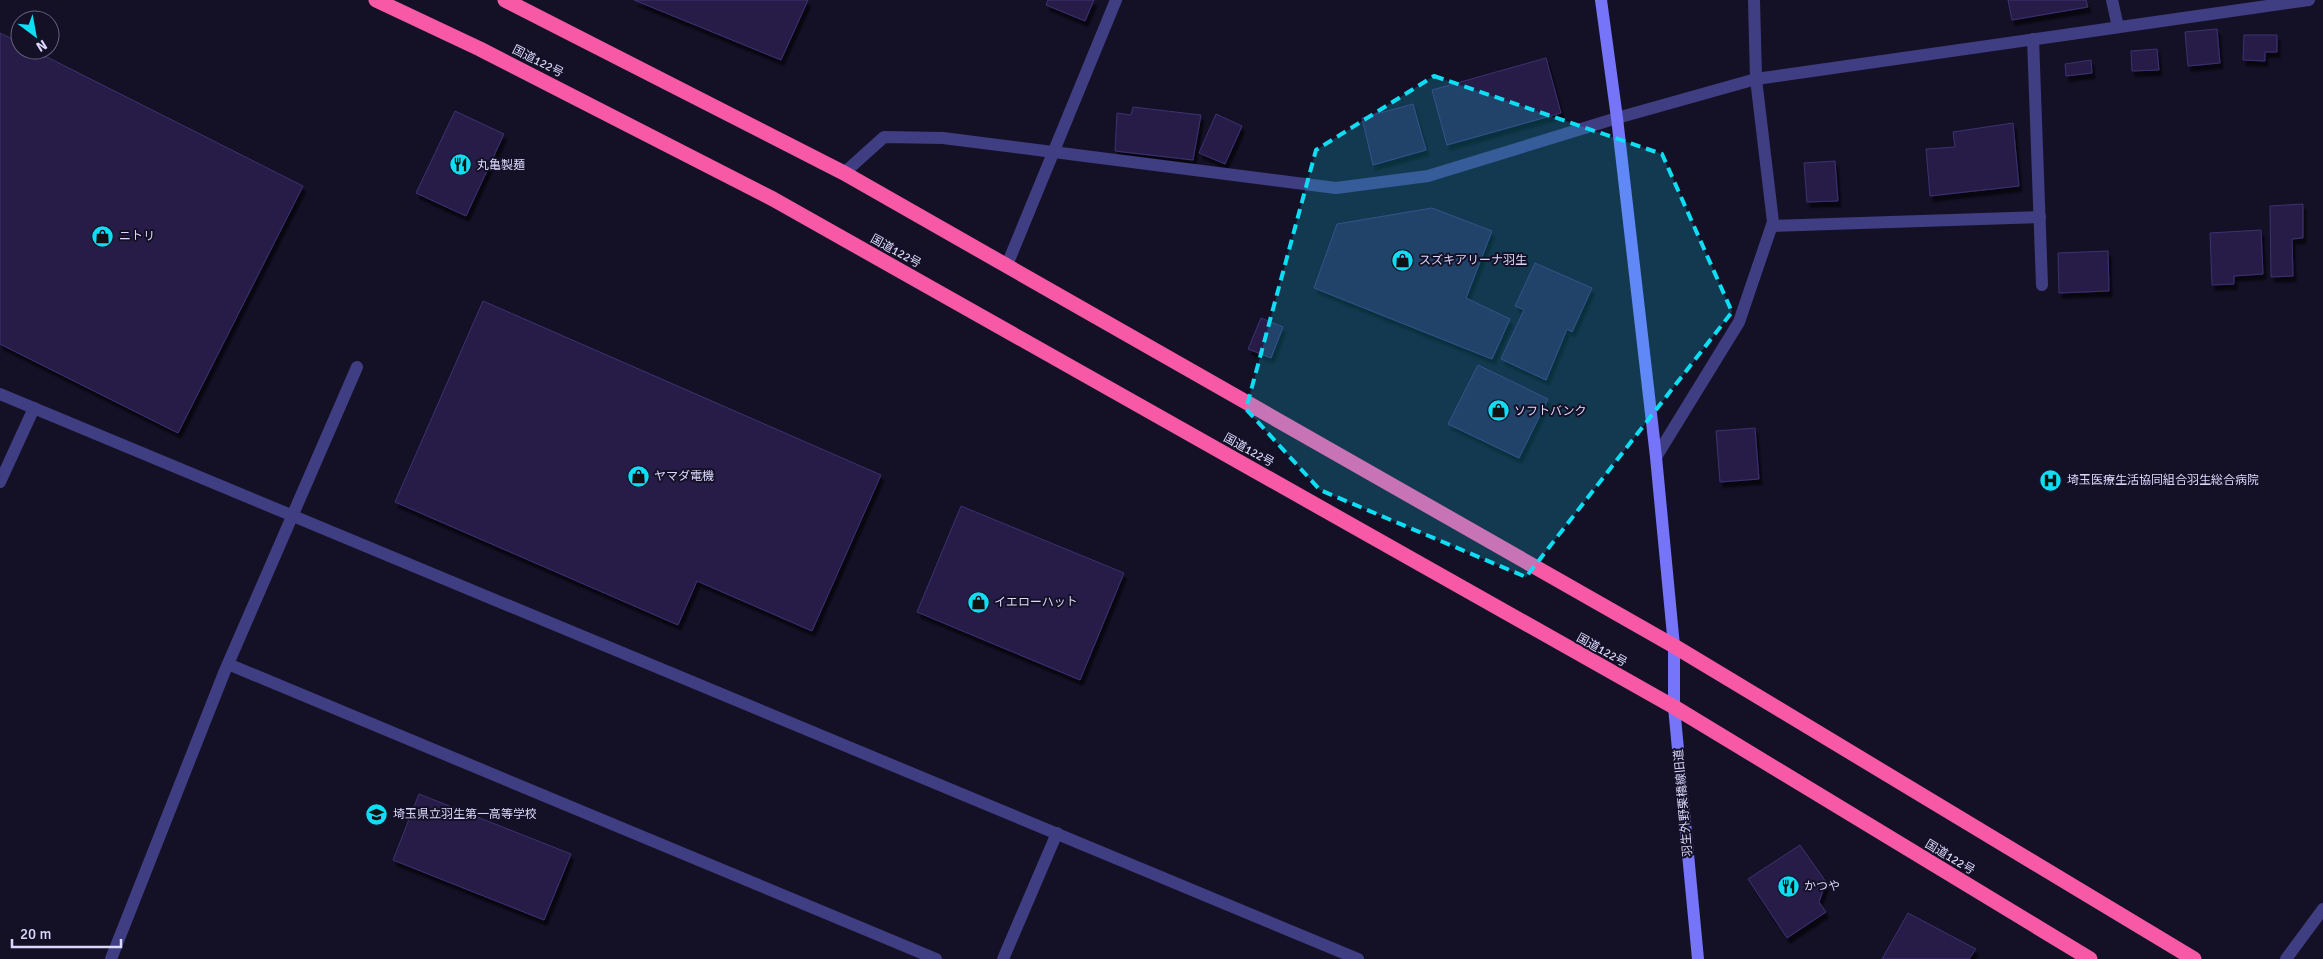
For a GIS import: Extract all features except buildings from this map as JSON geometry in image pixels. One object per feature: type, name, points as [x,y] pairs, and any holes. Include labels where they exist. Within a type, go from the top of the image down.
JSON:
[{"type":"highway","name":"国道122号","points":[[376,0],[480,49],[773,198],[1674,708],[2090,959]]},
{"type":"highway","points":[[505,0],[844,173],[1007,265],[1674,646],[2194,959]]},
{"type":"street","points":[[1007,265],[1116,0]]},
{"type":"street","name":"羽生外野栗橋線旧道","points":[[1601,0],[1617,118],[1656,458],[1674,646],[1674,708],[1698,959]]},
{"type":"street","points":[[1656,458],[1740,322],[1773,222],[1756,79],[1754,0]]},
{"type":"street","points":[[2112,0],[2118,27]]},
{"type":"street","points":[[844,173],[884,137],[943,138],[1336,188],[1428,176],[1617,118],[1756,79],[2309,0]]},
{"type":"street","points":[[2033,40],[2042,285]]},
{"type":"street","points":[[1772,226],[2040,217]]},
{"type":"street","points":[[111,959],[228,664],[357,367]]},
{"type":"street","points":[[0,394],[1358,959]]},
{"type":"street","points":[[0,482],[34,408]]},
{"type":"street","points":[[228,664],[936,959]]},
{"type":"street","points":[[1004,959],[1057,833]]},
{"type":"street","points":[[2286,959],[2323,909]]},
{"type":"highlighted area","points":[[1434,76],[1662,154],[1732,312],[1526,577],[1320,490],[1246,409],[1316,150]]},
{"type":"place","name":"丸亀製麺","points":[[461,165]]},
{"type":"place","name":"ニトリ","points":[[103,236]]},
{"type":"place","name":"スズキアリーナ羽生","points":[[1403,260]]},
{"type":"place","name":"ソフトバンク","points":[[1498,411]]},
{"type":"place","name":"ヤマダ電機","points":[[638,476]]},
{"type":"place","name":"埼玉医療生活協同組合羽生総合病院","points":[[2051,480]]},
{"type":"place","name":"イエローハット","points":[[978,602]]},
{"type":"place","name":"埼玉県立羽生第一高等学校","points":[[377,814]]},
{"type":"place","name":"かつや","points":[[1788,886]]}]
